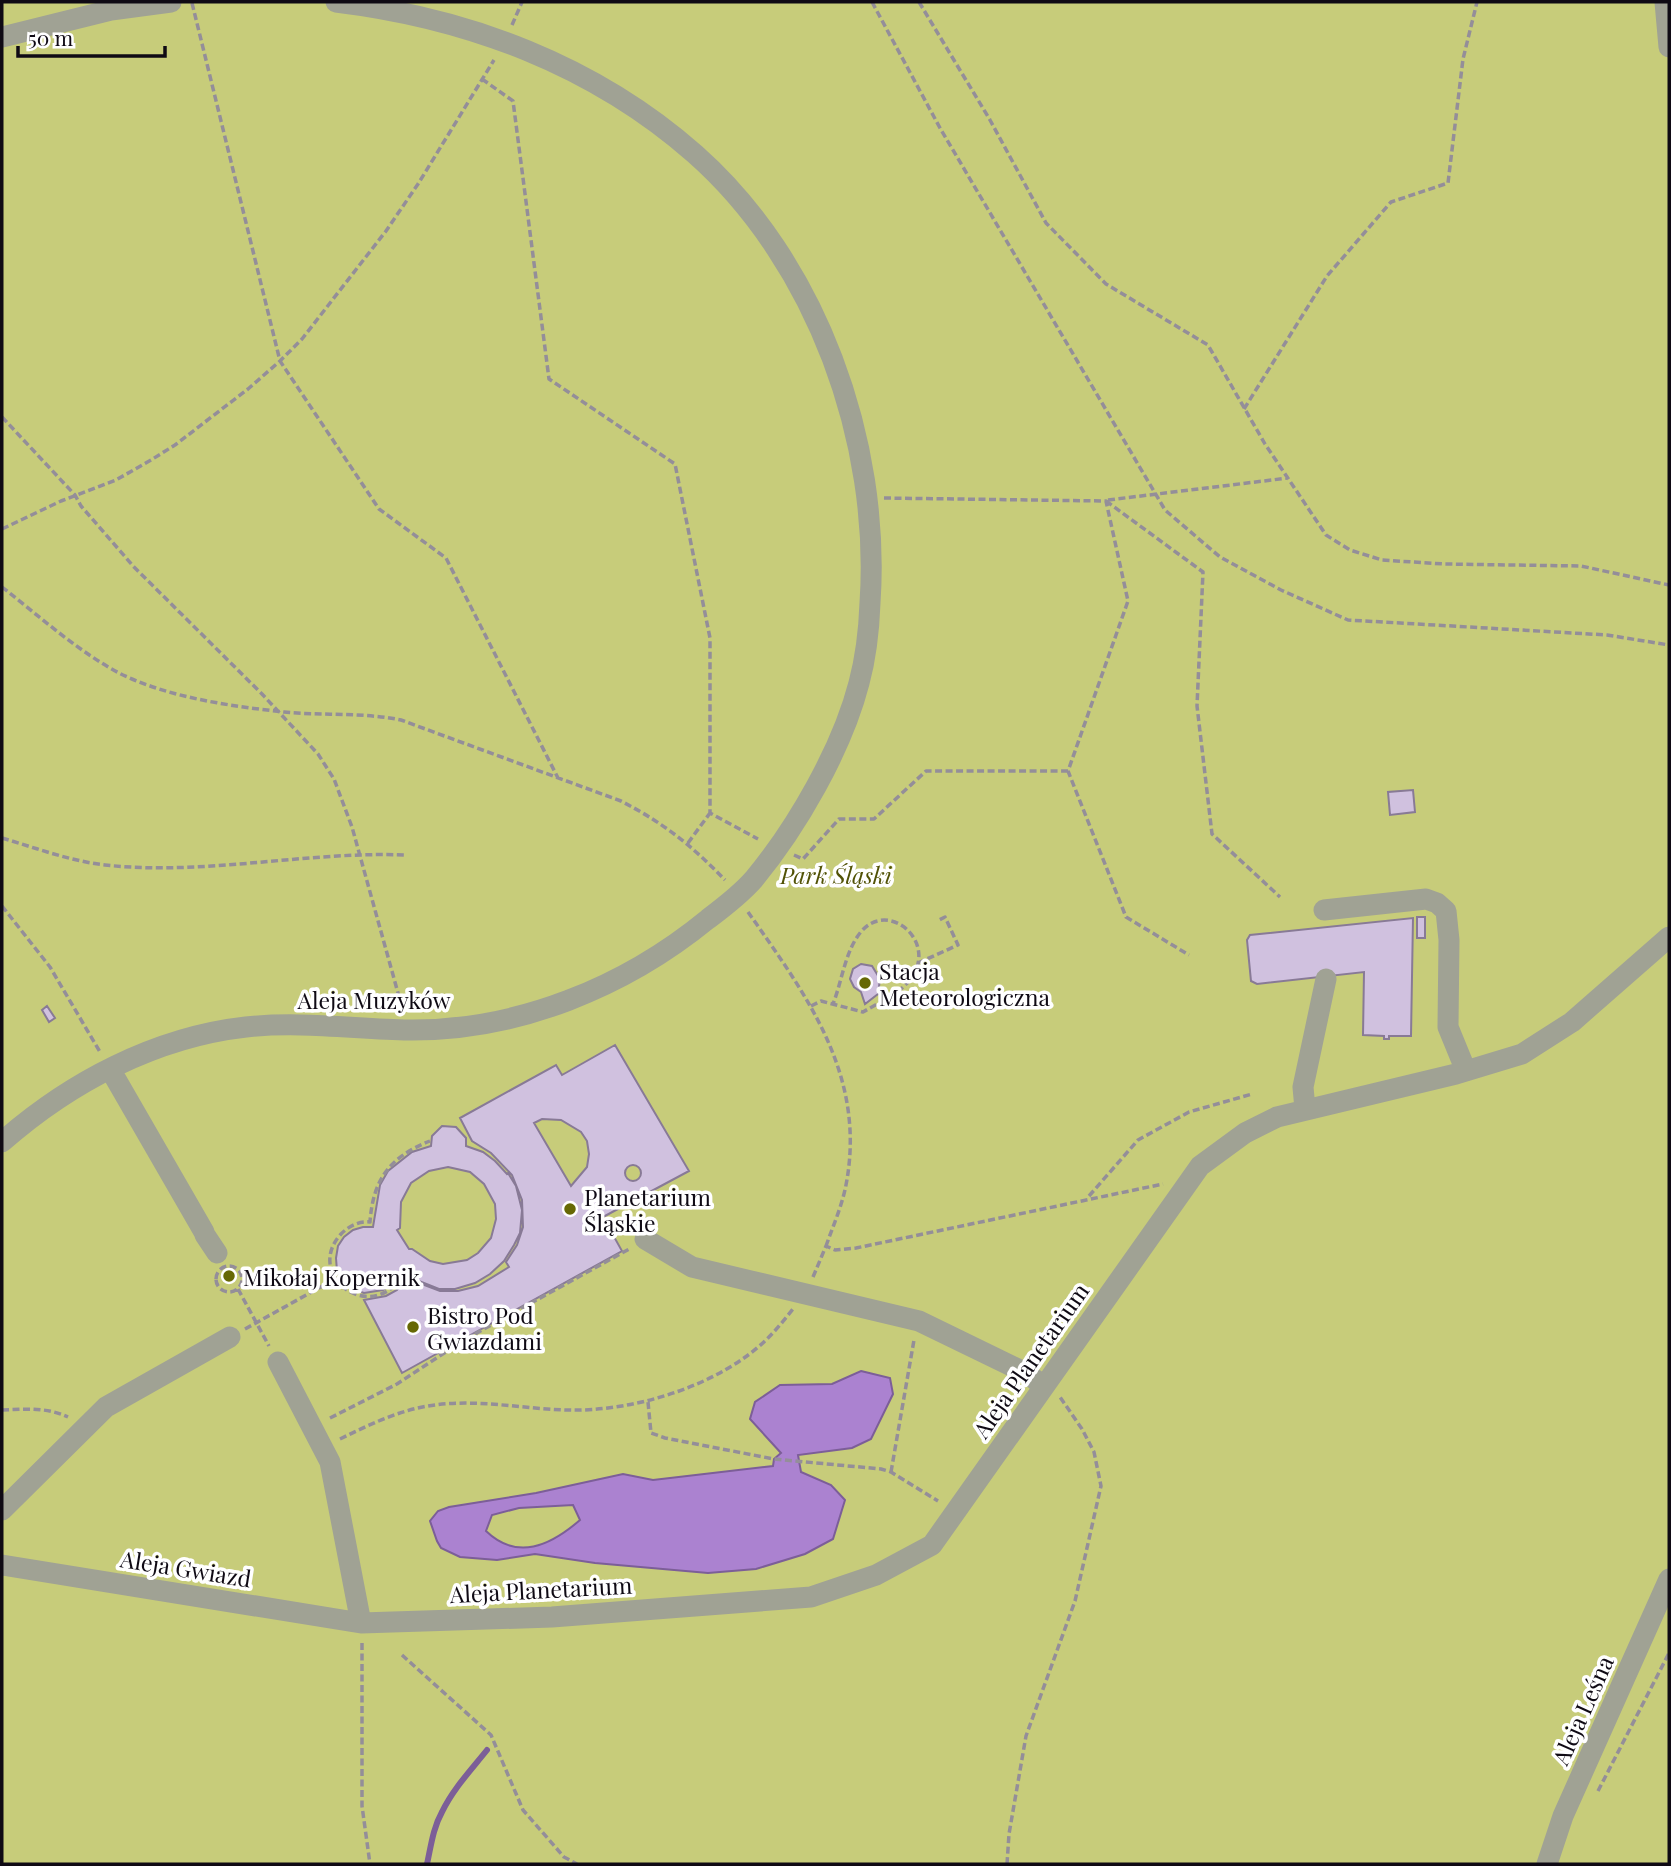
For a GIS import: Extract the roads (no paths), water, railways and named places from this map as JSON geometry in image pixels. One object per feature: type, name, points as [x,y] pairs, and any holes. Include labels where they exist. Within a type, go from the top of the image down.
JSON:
[{"type":"street","points":[[2,37],[111,10],[171,2]]},
{"type":"street","name":"Aleja Muzyków","points":[[2,1142],[60,1098],[110,1069],[167,1045],[240,1027],[287,1025],[430,1030],[498,1020],[559,1003],[612,983],[667,950],[750,883],[798,816],[839,740],[859,683],[872,585],[868,498],[860,448],[843,388],[820,331],[784,263],[732,191],[697,156],[634,105],[573,71],[505,40],[420,16],[373,6],[336,2]]},
{"type":"street","points":[[1665,2],[1669,47]]},
{"type":"street","points":[[1324,910],[1426,899],[1437,903],[1446,911],[1449,940],[1448,1027],[1466,1071]]},
{"type":"street","name":"Aleja Planetarium","points":[[361,1623],[552,1616],[811,1597],[876,1575],[932,1545],[1200,1166],[1245,1133],[1277,1117],[1466,1071],[1522,1054],[1572,1022],[1669,937]]},
{"type":"street","points":[[1305,1109],[1303,1087],[1326,979]]},
{"type":"street","points":[[110,1069],[209,1240]]},
{"type":"street","points":[[645,1239],[692,1267],[919,1321],[1026,1373],[1044,1386]]},
{"type":"street","points":[[2,1510],[106,1407],[230,1337]]},
{"type":"street","points":[[278,1362],[330,1461],[361,1623]]},
{"type":"street","name":"Aleja Gwiazd","points":[[2,1565],[361,1623]]},
{"type":"street","name":"Aleja Leśna","points":[[1547,1864],[1563,1816],[1669,1578]]},
{"type":"waterway","points":[[427,1864],[434,1831],[446,1804],[487,1750]]},
{"type":"place","name":"Stacja Meteorologiczna","points":[[865,983]]},
{"type":"place","name":"Planetarium Śląskie","points":[[570,1209]]},
{"type":"place","name":"Mikołaj Kopernik","points":[[229,1276]]},
{"type":"place","name":"Bistro Pod Gwiazdami","points":[[413,1327]]},
{"type":"park label","name":"Park Śląski","points":[[836,874]]}]
